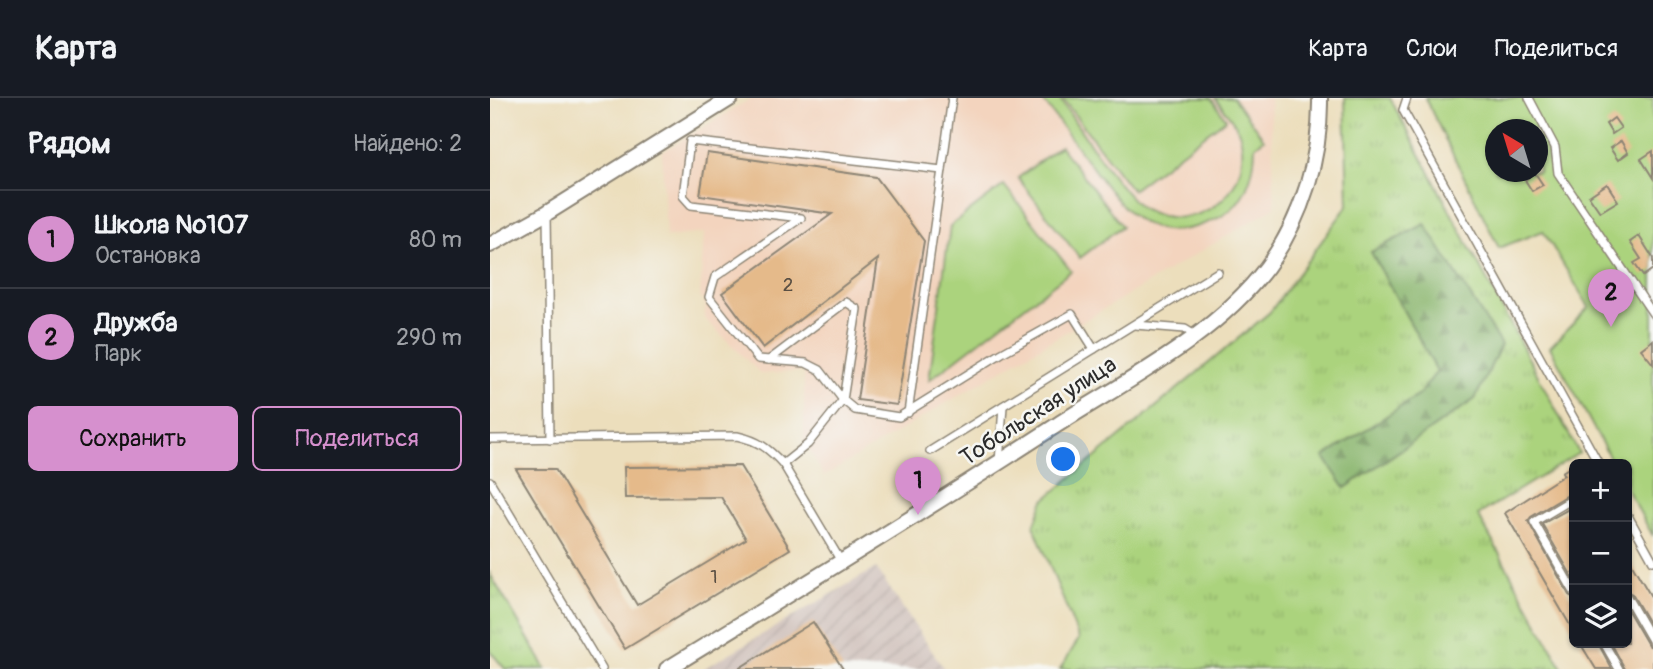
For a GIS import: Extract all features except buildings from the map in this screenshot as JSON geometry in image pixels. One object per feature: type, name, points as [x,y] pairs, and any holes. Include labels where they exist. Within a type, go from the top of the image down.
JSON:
[{"type":"street","points":[[490,245],[547,213],[732,98]]},
{"type":"street","name":"Тобольская улица","points":[[667,669],[842,563],[998,463],[1195,335],[1238,299],[1280,247],[1304,198],[1319,133],[1320,98]]},
{"type":"lane","points":[[908,413],[952,98]]},
{"type":"lane","points":[[1407,98],[1403,110],[1596,459]]},
{"type":"lane","points":[[1529,98],[1555,148],[1558,173],[1653,314]]},
{"type":"lane","points":[[942,170],[690,141],[683,196],[691,205],[801,218],[715,277],[709,298],[758,359],[806,363],[820,370],[855,411],[899,417],[1002,353],[1072,314],[1094,349]]},
{"type":"lane","points":[[547,213],[550,439]]},
{"type":"lane","points":[[930,451],[1218,272]]},
{"type":"lane","points":[[768,360],[846,302],[857,309],[843,400],[808,444],[783,464]]},
{"type":"lane","points":[[1134,325],[1185,329],[1195,335]]},
{"type":"lane","points":[[998,463],[1003,406]]},
{"type":"lane","points":[[490,439],[737,436],[755,440],[783,464],[842,563]]},
{"type":"lane","points":[[490,481],[602,669]]},
{"type":"lane","points":[[1569,501],[1534,522],[1570,585]]},
{"type":"lane","points":[[1631,522],[1653,561]]},
{"type":"lane","points":[[1632,606],[1653,642]]},
{"type":"lane","points":[[1607,648],[1619,669]]},
{"type":"shaded area","points":[[752,98],[1270,98],[1275,207],[824,476],[804,440],[804,371],[761,374],[704,318],[706,305],[700,297],[704,233],[666,237],[662,152]]},
{"type":"shaded area","points":[[876,568],[944,669],[703,669]]},
{"type":"green space","points":[[1041,98],[1059,98],[1100,158],[1135,202],[1144,209],[1163,216],[1182,217],[1200,213],[1215,205],[1228,193],[1238,177],[1242,159],[1241,139],[1234,123],[1215,98],[1233,98],[1264,139],[1255,146],[1247,188],[1227,212],[1195,227],[1159,229],[1144,223],[1118,200]]},
{"type":"green space","points":[[1062,98],[1211,98],[1226,119],[1132,190]]},
{"type":"green space","points":[[1345,98],[1390,98],[1579,453],[1478,515],[1563,669],[1060,669],[1079,639],[1034,526],[1044,500],[1270,312],[1348,205]],"holes":[[[1425,224],[1500,346],[1475,399],[1345,488],[1325,456],[1420,394],[1437,371],[1371,252]]]},
{"type":"green space","points":[[1425,98],[1653,98],[1653,536],[1632,498],[1632,459],[1610,459],[1550,347],[1589,307],[1543,231],[1499,248]]},
{"type":"green space","points":[[1060,146],[1122,226],[1080,258],[1018,178]]},
{"type":"green space","points":[[1004,185],[1071,271],[929,380],[950,226]]},
{"type":"green space","points":[[1425,224],[1501,345],[1475,399],[1345,488],[1324,457],[1420,394],[1437,371],[1371,252]]},
{"type":"green space","points":[[490,574],[546,669],[505,669],[490,651]]},
{"type":"place","name":"Дружба","points":[[1611,327]]},
{"type":"place","name":"Школа №107","points":[[918,515]]}]
